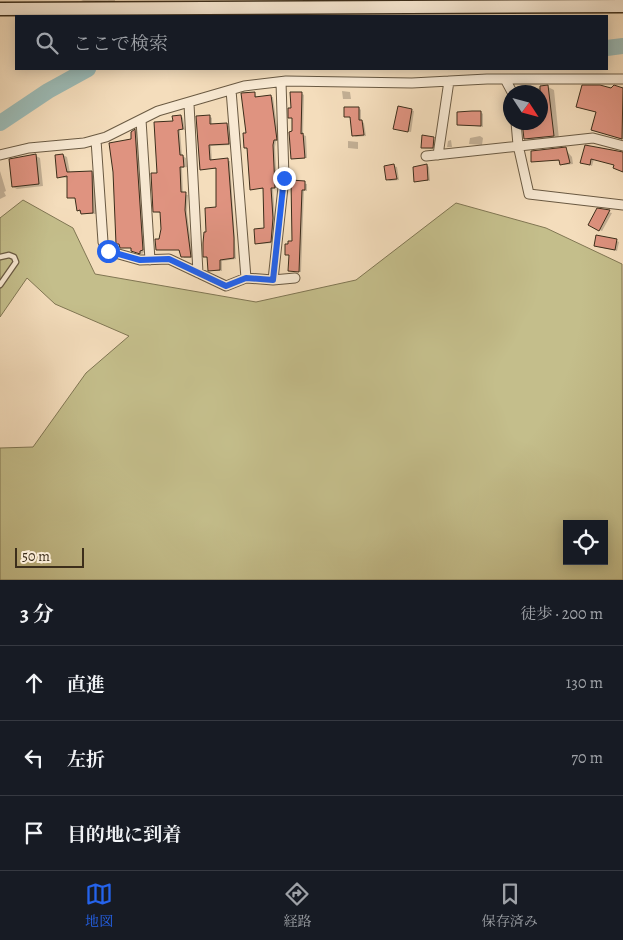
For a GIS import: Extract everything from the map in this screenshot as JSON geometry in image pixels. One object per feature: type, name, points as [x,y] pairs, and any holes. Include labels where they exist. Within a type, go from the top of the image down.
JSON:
[{"type":"main road","points":[[0,9],[387,8],[490,5],[623,6]]},
{"type":"street","points":[[505,79],[508,85]]},
{"type":"street","points":[[0,154],[29,148],[84,143],[96,140],[158,111],[189,104],[244,86],[281,82],[412,83],[505,79],[623,79]]},
{"type":"street","points":[[438,154],[449,81]]},
{"type":"street","points":[[273,280],[284,178],[281,82]]},
{"type":"street","points":[[231,90],[246,278]]},
{"type":"street","points":[[189,104],[198,273]]},
{"type":"street","points":[[141,120],[150,260]]},
{"type":"street","points":[[517,130],[518,145],[529,194],[623,205]]},
{"type":"street","points":[[426,156],[593,138],[623,146]]},
{"type":"street","points":[[96,140],[103,242],[108,251],[140,260],[169,259],[226,286],[246,278],[273,280],[295,278]]},
{"type":"lane","points":[[0,257],[9,255],[14,257],[16,262],[0,285]]},
{"type":"shaded area","points":[[23,200],[73,228],[95,274],[256,302],[356,280],[456,203],[546,228],[622,264],[623,580],[0,580],[0,448],[33,447],[86,373],[129,336],[55,304],[27,278],[0,317],[0,218]]},
{"type":"building","points":[[548,85],[554,136],[524,139],[523,130],[548,130]]},
{"type":"building","points":[[582,85],[600,85],[611,88],[614,85],[623,88],[622,139],[591,130],[596,112],[576,107]]},
{"type":"building","points":[[255,92],[255,97],[271,95],[277,140],[274,140],[273,145],[275,188],[271,188],[273,218],[271,242],[255,244],[254,229],[264,228],[263,188],[250,190],[247,148],[244,148],[243,133],[246,133],[241,93]]},
{"type":"building","points":[[290,92],[302,92],[301,134],[303,133],[305,158],[291,159],[289,132],[292,131],[292,118],[288,118],[288,108],[291,108]]},
{"type":"building","points":[[398,106],[412,109],[408,132],[393,129]]},
{"type":"building","points":[[344,107],[359,107],[359,120],[362,120],[364,135],[352,136],[350,117],[344,117]]},
{"type":"building","points":[[481,111],[481,126],[457,125],[457,112]]},
{"type":"building","points":[[181,115],[183,129],[178,130],[180,155],[183,155],[184,167],[180,167],[181,192],[186,192],[185,210],[191,257],[181,257],[179,250],[156,250],[155,239],[159,239],[161,229],[160,212],[153,212],[151,173],[157,173],[154,122],[173,121],[172,116]]},
{"type":"building","points":[[210,115],[210,124],[227,123],[229,144],[209,145],[210,160],[228,158],[234,258],[220,260],[220,270],[208,271],[207,257],[203,257],[204,232],[206,232],[205,208],[216,207],[216,168],[200,170],[196,116]]},
{"type":"building","points":[[135,129],[143,250],[140,251],[140,254],[131,251],[131,248],[120,248],[119,244],[116,244],[113,172],[109,143],[131,139],[131,132]]},
{"type":"building","points":[[422,135],[434,137],[433,148],[421,148]]},
{"type":"building","points":[[585,145],[623,152],[623,172],[613,168],[614,165],[591,159],[590,165],[580,163]]},
{"type":"building","points":[[566,147],[570,163],[560,165],[559,160],[531,162],[531,151]]},
{"type":"building","points":[[36,154],[39,184],[12,187],[9,159]]},
{"type":"building","points":[[63,154],[67,172],[92,171],[93,213],[81,214],[80,210],[77,211],[75,198],[67,198],[67,176],[57,178],[55,155]]},
{"type":"building","points":[[394,164],[397,179],[386,180],[384,166]]},
{"type":"building","points":[[427,164],[428,180],[414,182],[413,167]]},
{"type":"building","points":[[291,180],[305,181],[305,190],[302,190],[299,272],[288,271],[289,255],[285,255],[285,244],[288,244],[288,241],[292,241]]},
{"type":"building","points":[[597,208],[610,210],[599,231],[588,225]]},
{"type":"building","points":[[596,235],[617,239],[615,250],[594,246]]},
{"type":"waterway","points":[[608,48],[623,46]]},
{"type":"waterway","points":[[0,123],[48,91],[86,70]]},
{"type":"route","points":[[108,251],[140,260],[169,259],[226,286],[246,278],[273,280],[284,178]]}]
